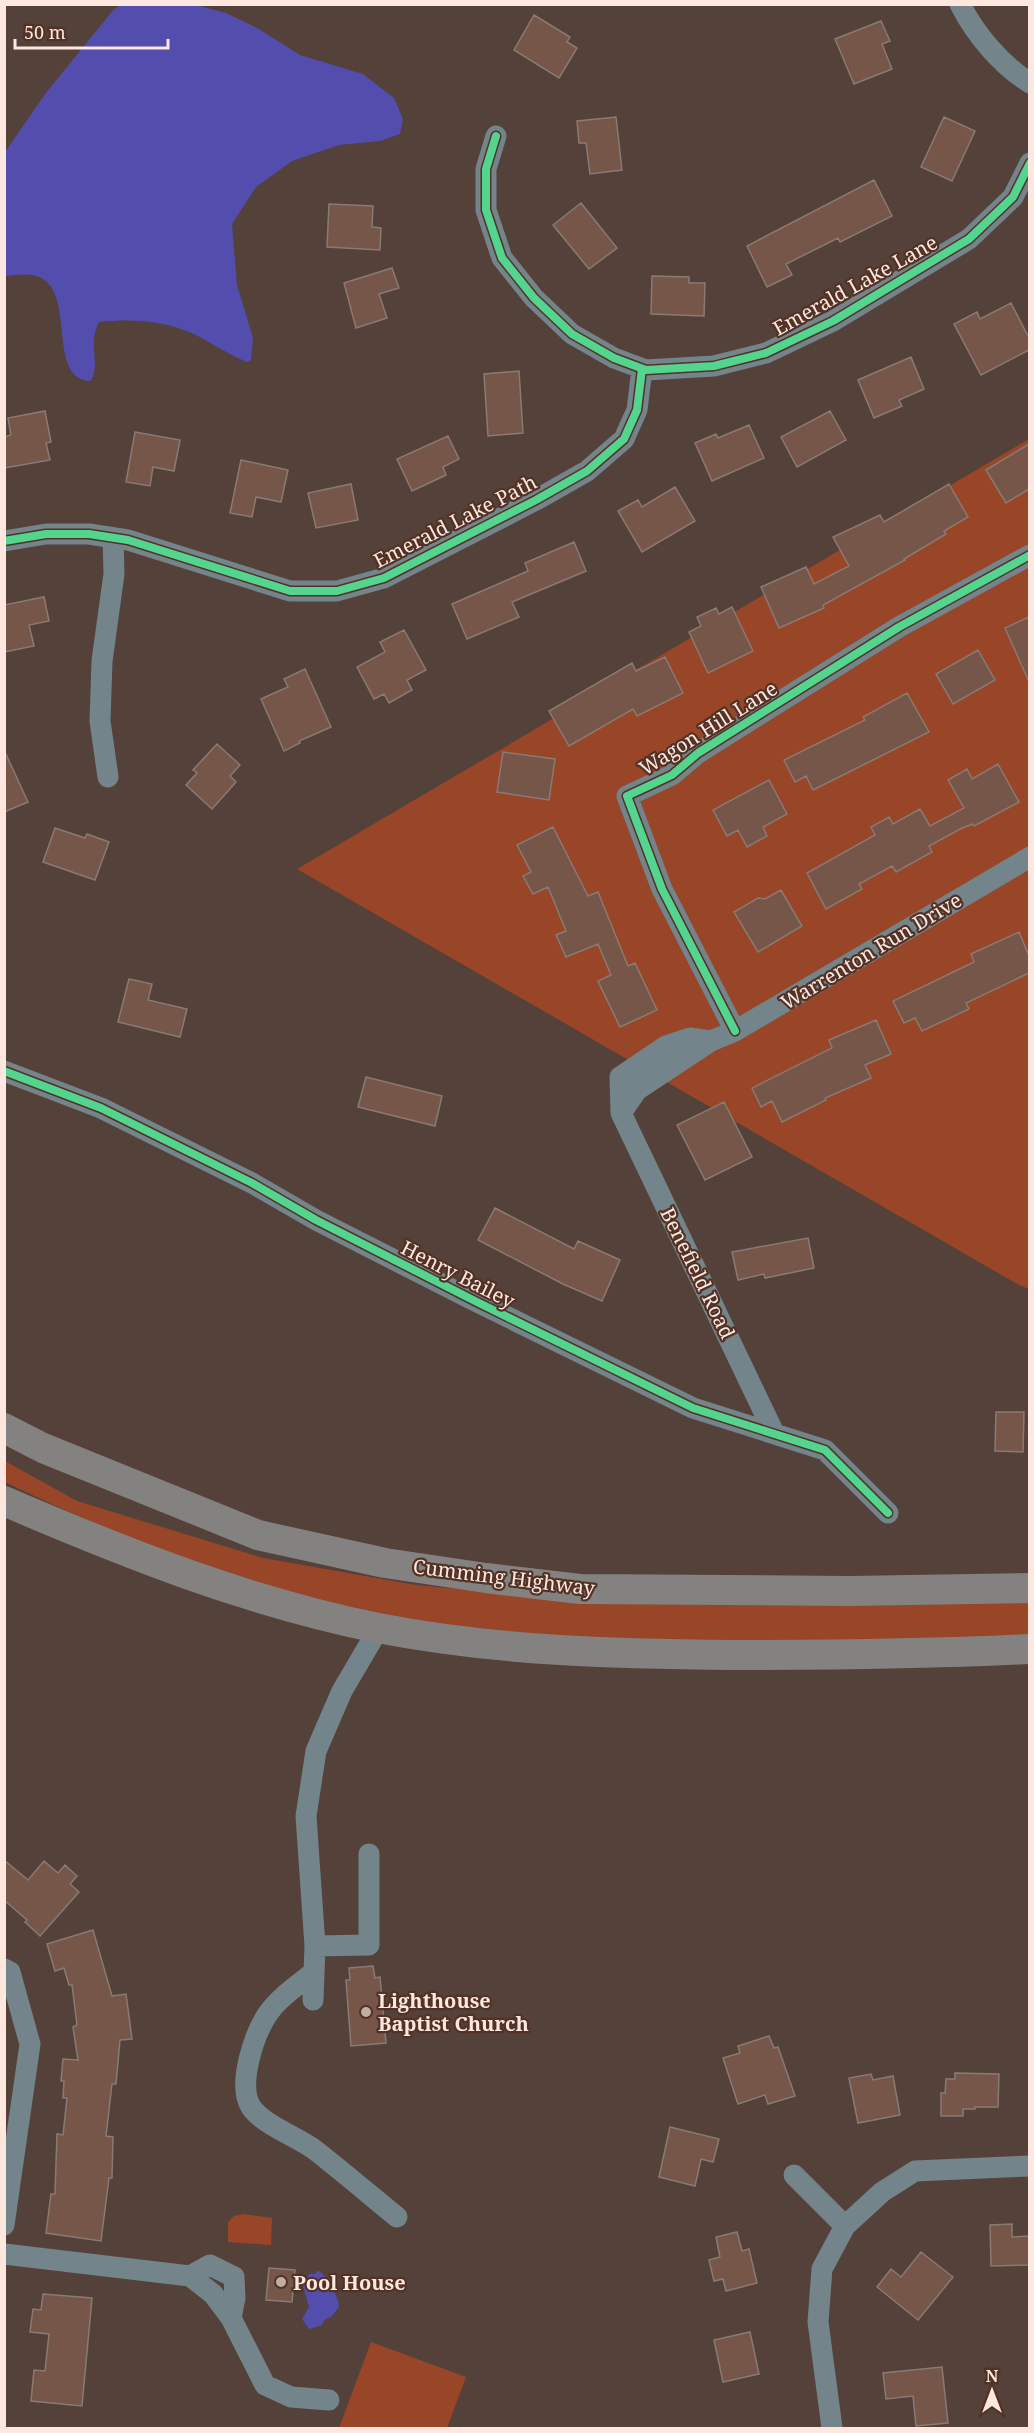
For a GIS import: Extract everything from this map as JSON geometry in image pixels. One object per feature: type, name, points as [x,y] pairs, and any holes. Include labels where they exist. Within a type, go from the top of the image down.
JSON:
[{"type":"highway","name":"Cumming Highway","points":[[4,1428],[43,1448],[258,1535],[385,1563],[580,1589],[849,1591],[1029,1588]]},
{"type":"highway","points":[[4,1501],[108,1546],[205,1581],[292,1608],[379,1628],[511,1647],[614,1654],[796,1655],[1029,1649]]},
{"type":"street","points":[[960,4],[968,20],[1011,71],[1029,83]]},
{"type":"street","name":"Emerald Lake Lane","points":[[496,136],[486,169],[486,210],[502,258],[534,298],[572,334],[614,358],[646,370],[714,366],[766,354],[833,321],[969,239],[1013,197],[1029,163]]},
{"type":"street","name":"Emerald Lake Path","points":[[4,541],[46,534],[89,534],[128,540],[290,591],[337,591],[384,578],[525,506],[587,471],[624,439],[637,410],[642,369]]},
{"type":"street","points":[[108,777],[100,721],[102,661],[114,574],[114,538]]},
{"type":"street","name":"Wagon Hill Lane","points":[[735,1031],[662,889],[627,796],[672,775],[698,753],[899,627],[1029,555]]},
{"type":"street","name":"Warrenton Run Drive","points":[[621,1113],[637,1090],[711,1041],[735,1031],[1029,857]]},
{"type":"street","name":"Warrenton Run Drive","points":[[621,1113],[620,1077],[666,1046],[690,1038],[711,1041]]},
{"type":"street","points":[[666,1046],[674,1066]]},
{"type":"street","name":"Henry Bailey","points":[[4,1071],[101,1108],[252,1183],[316,1220],[475,1301],[693,1408],[825,1450],[888,1513]]},
{"type":"street","name":"Benefield Road","points":[[621,1113],[774,1433]]},
{"type":"street","points":[[313,2000],[315,1946],[306,1816],[315,1751],[342,1691],[379,1628]]},
{"type":"street","points":[[315,1946],[369,1945],[369,1854]]},
{"type":"street","points":[[4,1969],[10,1972],[30,2044],[4,2225]]},
{"type":"street","points":[[314,1972],[267,2014],[254,2040],[248,2066],[247,2086],[250,2104],[257,2114],[314,2149],[397,2217]]},
{"type":"street","points":[[832,2428],[818,2322],[822,2270],[845,2226],[882,2192],[915,2171],[1029,2166]]},
{"type":"street","points":[[794,2175],[845,2226]]},
{"type":"street","points":[[4,2254],[189,2276],[213,2294],[231,2318],[265,2385],[291,2397],[328,2400]]},
{"type":"shaded area","points":[[121,5],[196,5],[226,13],[259,29],[300,55],[363,74],[394,98],[403,119],[400,134],[380,141],[339,145],[292,161],[256,187],[232,224],[237,285],[253,338],[251,360],[247,362],[192,333],[163,324],[142,321],[99,322],[94,339],[94,374],[91,381],[77,377],[69,366],[56,298],[49,284],[33,275],[5,276],[5,152],[45,94],[114,9]]},
{"type":"shaded area","points":[[1029,439],[1029,1289],[297,869]]},
{"type":"shaded area","points":[[5,1461],[77,1501],[263,1558],[416,1585],[601,1602],[1029,1600],[1029,1635],[985,1639],[697,1642],[582,1638],[440,1625],[327,1602],[271,1587],[163,1551],[57,1507],[5,1482]]},
{"type":"shaded area","points":[[243,2214],[272,2218],[271,2245],[228,2242],[228,2222],[234,2216]]},
{"type":"shaded area","points":[[318,2270],[327,2278],[331,2278],[339,2307],[331,2317],[324,2320],[322,2325],[309,2329],[302,2319],[309,2307],[303,2286],[309,2274],[315,2274]]},
{"type":"shaded area","points":[[371,2342],[466,2377],[447,2428],[339,2428]]},
{"type":"building","points":[[534,15],[570,37],[567,42],[577,48],[559,78],[514,50]]},
{"type":"building","points":[[881,21],[890,41],[882,44],[892,69],[854,84],[835,39]]},
{"type":"building","points":[[616,117],[622,170],[590,174],[586,143],[579,143],[577,121]]},
{"type":"building","points":[[944,117],[975,131],[952,181],[921,167]]},
{"type":"building","points":[[874,180],[892,216],[840,242],[838,238],[786,264],[792,275],[767,287],[747,246]]},
{"type":"building","points":[[581,203],[617,248],[589,269],[553,225]]},
{"type":"building","points":[[329,204],[373,206],[372,227],[381,228],[380,250],[327,247]]},
{"type":"building","points":[[392,268],[399,288],[379,294],[387,318],[356,328],[344,283]]},
{"type":"building","points":[[652,276],[689,277],[689,283],[705,283],[704,316],[651,314]]},
{"type":"building","points":[[1011,303],[1029,338],[1029,350],[981,375],[954,324],[977,312],[980,319]]},
{"type":"building","points":[[911,357],[924,389],[899,400],[902,406],[874,418],[858,380]]},
{"type":"building","points":[[519,371],[523,433],[488,436],[484,374]]},
{"type":"building","points":[[45,411],[51,442],[46,443],[50,460],[4,468],[4,437],[11,435],[8,418]]},
{"type":"building","points":[[830,411],[846,440],[797,467],[781,437]]},
{"type":"building","points":[[749,425],[764,458],[712,481],[695,443],[716,434],[718,438]]},
{"type":"building","points":[[135,432],[180,440],[174,471],[153,467],[150,486],[126,482]]},
{"type":"building","points":[[448,436],[459,459],[443,467],[446,475],[412,491],[397,459]]},
{"type":"building","points":[[1029,444],[1029,489],[1006,503],[986,470]]},
{"type":"building","points":[[241,460],[288,470],[281,502],[256,497],[252,517],[230,513]]},
{"type":"building","points":[[351,484],[358,520],[316,528],[308,493]]},
{"type":"building","points":[[949,484],[968,517],[944,531],[946,534],[905,560],[823,605],[824,608],[779,628],[761,587],[806,567],[814,584],[849,566],[833,537],[880,515],[884,522]]},
{"type":"building","points":[[675,487],[695,521],[642,552],[618,511],[638,500],[642,507]]},
{"type":"building","points":[[574,542],[586,571],[512,602],[519,617],[467,639],[452,604],[528,571],[525,563]]},
{"type":"building","points":[[44,597],[49,621],[29,625],[34,646],[4,652],[4,605]]},
{"type":"building","points":[[732,607],[753,651],[708,673],[689,632],[701,626],[697,617],[716,608],[719,614]]},
{"type":"building","points":[[1029,617],[1029,682],[1005,628]]},
{"type":"building","points":[[404,630],[426,670],[407,680],[412,690],[389,703],[384,694],[374,699],[357,667],[385,652],[380,642]]},
{"type":"building","points":[[978,650],[995,680],[953,704],[936,674]]},
{"type":"building","points":[[665,657],[683,693],[637,716],[633,709],[569,746],[549,711],[632,663],[636,671]]},
{"type":"building","points":[[305,669],[331,727],[299,741],[300,743],[284,751],[261,699],[288,687],[284,679]]},
{"type":"building","points":[[907,693],[929,732],[813,790],[806,776],[795,782],[784,760],[865,720],[863,717]]},
{"type":"building","points":[[217,744],[240,765],[230,776],[236,782],[212,809],[186,785],[197,773],[193,770]]},
{"type":"building","points":[[4,750],[28,802],[4,812]]},
{"type":"building","points":[[503,752],[555,759],[549,800],[497,792]]},
{"type":"building","points":[[998,764],[1019,802],[929,846],[932,852],[896,872],[892,866],[859,884],[862,889],[826,909],[807,873],[875,835],[871,827],[889,817],[893,824],[920,809],[930,826],[964,808],[948,780],[967,769],[972,779]]},
{"type":"building","points":[[769,780],[787,814],[763,827],[767,836],[747,847],[738,830],[727,836],[713,810]]},
{"type":"building","points":[[553,827],[588,896],[598,892],[628,966],[635,963],[657,1010],[620,1027],[598,981],[611,975],[598,944],[566,957],[556,935],[566,931],[548,887],[533,894],[523,876],[531,872],[517,845]]},
{"type":"building","points":[[55,828],[85,838],[87,834],[109,842],[95,880],[43,862]]},
{"type":"building","points":[[781,890],[802,926],[758,952],[734,912],[758,898],[765,899]]},
{"type":"building","points":[[1019,932],[1029,956],[1029,973],[966,1003],[969,1009],[922,1031],[915,1018],[904,1023],[893,1001],[974,962],[971,954]]},
{"type":"building","points":[[129,979],[152,984],[148,1000],[187,1009],[180,1037],[118,1022]]},
{"type":"building","points":[[876,1020],[891,1054],[865,1065],[871,1078],[825,1098],[826,1100],[782,1122],[772,1101],[761,1107],[752,1088],[832,1048],[829,1040]]},
{"type":"building","points":[[366,1077],[442,1096],[435,1126],[358,1107]]},
{"type":"building","points":[[724,1102],[752,1157],[705,1180],[677,1125]]},
{"type":"building","points":[[495,1208],[574,1249],[578,1241],[620,1260],[602,1301],[563,1284],[478,1240]]},
{"type":"building","points":[[808,1238],[814,1268],[765,1278],[764,1274],[738,1280],[732,1252]]},
{"type":"building","points":[[996,1412],[1024,1412],[1023,1452],[995,1451]]},
{"type":"building","points":[[4,1860],[28,1880],[44,1861],[58,1873],[65,1865],[77,1876],[70,1884],[79,1892],[40,1936],[25,1922],[27,1920],[4,1900]]},
{"type":"building","points":[[93,1930],[112,1996],[126,1994],[132,2039],[120,2040],[116,2084],[112,2084],[106,2136],[113,2137],[112,2178],[109,2178],[101,2241],[46,2233],[51,2194],[55,2194],[57,2134],[63,2135],[67,2098],[63,2098],[64,2081],[61,2081],[63,2059],[78,2060],[73,2027],[77,2025],[72,1985],[69,1985],[64,1968],[55,1971],[47,1944]]},
{"type":"building","name":"Lighthouse Baptist Church","points":[[373,1966],[375,1978],[380,1977],[386,2043],[351,2046],[346,1980],[350,1980],[349,1968]]},
{"type":"building","points":[[769,2036],[774,2048],[778,2047],[795,2096],[768,2104],[765,2095],[738,2104],[723,2058],[740,2053],[738,2046]]},
{"type":"building","points":[[955,2073],[999,2074],[998,2107],[975,2107],[975,2109],[963,2109],[963,2116],[941,2116],[941,2093],[945,2093],[946,2079],[955,2079]]},
{"type":"building","points":[[871,2074],[873,2080],[893,2076],[900,2115],[858,2123],[849,2078]]},
{"type":"building","points":[[670,2127],[719,2139],[713,2162],[701,2159],[695,2186],[659,2177]]},
{"type":"building","points":[[1012,2224],[1012,2237],[1029,2236],[1029,2265],[991,2266],[990,2225]]},
{"type":"building","points":[[737,2232],[742,2251],[749,2249],[757,2283],[726,2291],[723,2279],[714,2281],[709,2260],[720,2257],[716,2237]]},
{"type":"building","points":[[921,2252],[953,2277],[918,2320],[877,2287],[891,2269],[901,2277]]},
{"type":"building","name":"Pool House","points":[[269,2268],[295,2270],[292,2302],[266,2300]]},
{"type":"building","points":[[43,2294],[92,2298],[82,2406],[31,2401],[34,2370],[45,2371],[49,2334],[30,2332],[33,2309],[41,2310]]},
{"type":"building","points":[[750,2332],[759,2374],[723,2382],[714,2340]]},
{"type":"building","points":[[942,2367],[948,2423],[916,2426],[913,2396],[886,2399],[883,2373]]},
{"type":"cycle path","points":[[496,136],[486,169],[486,210],[502,258],[534,298],[572,334],[614,358],[646,370],[714,366],[766,353],[833,321],[969,239],[1013,197],[1030,163]]},
{"type":"cycle path","points":[[4,541],[46,534],[89,534],[128,540],[290,591],[337,591],[384,578],[536,500],[587,471],[624,439],[637,410],[642,369]]},
{"type":"cycle path","points":[[735,1031],[662,889],[627,796],[672,775],[698,753],[899,627],[1030,555]]},
{"type":"cycle path","points":[[4,1071],[101,1108],[252,1183],[316,1220],[475,1301],[693,1408],[825,1450],[888,1513]]},
{"type":"place","name":"Lighthouse Baptist Church","points":[[366,2012]]},
{"type":"place","name":"Pool House","points":[[281,2282]]}]
